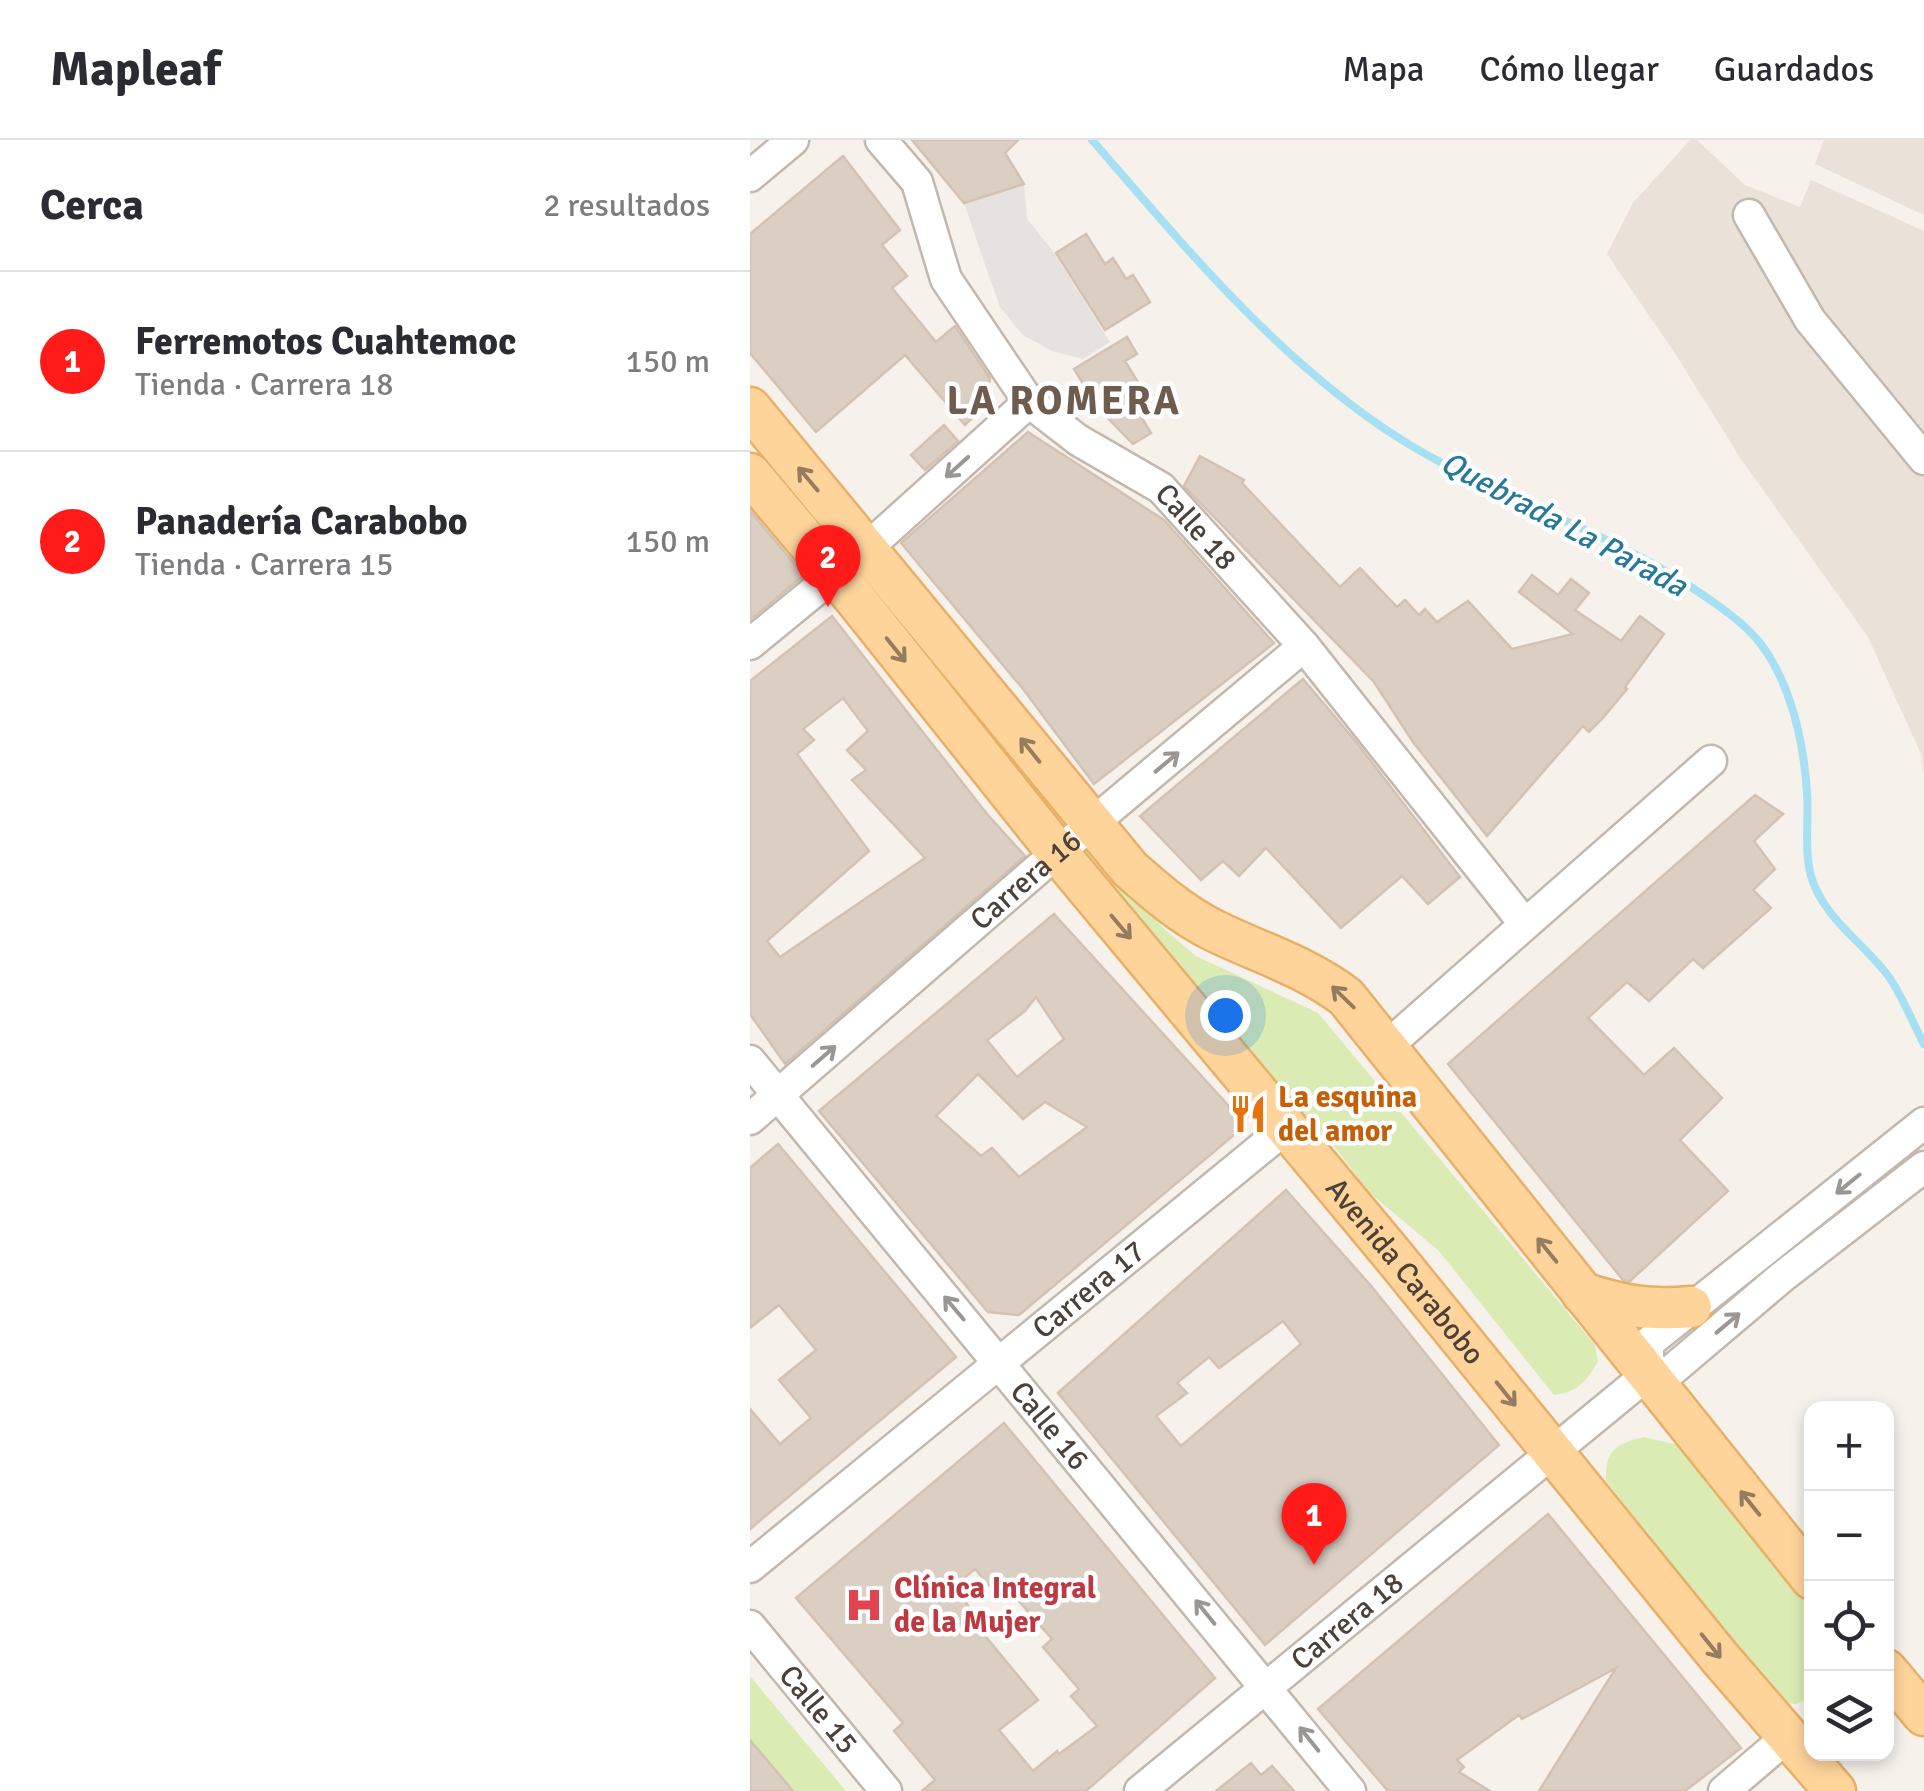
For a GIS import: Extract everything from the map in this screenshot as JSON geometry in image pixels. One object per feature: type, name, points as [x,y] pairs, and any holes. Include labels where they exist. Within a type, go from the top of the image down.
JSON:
[{"type":"main road","points":[[750,408],[1130,869],[1173,906],[1235,940],[1323,980],[1346,997],[1804,1569]]},
{"type":"main road","name":"Avenida Carabobo","points":[[750,474],[1552,1452],[1804,1743]]},
{"type":"main road","points":[[1582,1293],[1652,1311],[1691,1308]]},
{"type":"street","points":[[750,176],[794,140]]},
{"type":"street","name":"Calle 18","points":[[881,140],[917,182],[946,279],[1029,402],[1078,440],[1161,488],[1304,646],[1524,923]]},
{"type":"street","points":[[1749,216],[1810,320],[1924,458]]},
{"type":"street","points":[[750,644],[866,549],[1029,402]]},
{"type":"street","name":"Carrera 16","points":[[750,1119],[1304,646]]},
{"type":"street","points":[[1386,1046],[1710,761]]},
{"type":"street","name":"Calle 16","points":[[750,1062],[1350,1791]]},
{"type":"street","points":[[1648,1374],[1648,1344],[1924,1123]]},
{"type":"street","name":"Carrera 17","points":[[750,1567],[1286,1128]]},
{"type":"street","name":"Carrera 18","points":[[1140,1791],[1648,1374],[1671,1371],[1782,1277],[1924,1167]]},
{"type":"street","name":"Calle 15","points":[[750,1626],[886,1791]]},
{"type":"street","points":[[1724,1791],[1804,1757]]},
{"type":"shaded area","points":[[1690,140],[1697,140],[1745,185],[1800,207],[1811,180],[1924,231],[1924,774],[1921,754],[1868,637],[1743,462],[1607,254],[1633,203]]},
{"type":"shaded area","points":[[1824,140],[1924,140],[1924,215],[1815,164]]},
{"type":"shaded area","points":[[1024,184],[1027,219],[1052,250],[1110,342],[1083,359],[1052,351],[1023,335],[1000,307],[964,203]]},
{"type":"green space","points":[[1110,870],[1165,930],[1196,956],[1318,1013],[1595,1345],[1598,1362],[1580,1384],[1554,1395],[1439,1251],[1370,1193],[1327,1137],[1257,1076],[1097,882]]},
{"type":"green space","points":[[1644,1437],[1682,1446],[1804,1599],[1804,1701],[1786,1703],[1773,1692],[1606,1481],[1610,1456],[1626,1443]]},
{"type":"green space","points":[[750,1676],[846,1791],[793,1791],[750,1740]]},
{"type":"building","points":[[912,140],[1018,140],[1005,153],[1024,184],[964,203]]},
{"type":"building","points":[[843,156],[900,230],[882,245],[907,276],[892,288],[936,342],[955,326],[990,378],[985,406],[965,425],[905,355],[816,432],[750,353],[750,234]]},
{"type":"building","points":[[1086,234],[1105,264],[1113,258],[1126,279],[1133,275],[1150,302],[1105,330],[1056,253]]},
{"type":"building","points":[[1127,337],[1137,354],[1125,361],[1141,387],[1128,395],[1151,433],[1133,444],[1098,408],[1074,369]]},
{"type":"building","points":[[944,425],[958,441],[925,470],[911,455]]},
{"type":"building","points":[[1028,432],[1164,520],[1274,643],[1094,784],[1023,689],[901,543]]},
{"type":"building","points":[[1200,456],[1244,480],[1242,483],[1340,587],[1360,568],[1397,607],[1405,600],[1419,615],[1425,609],[1437,622],[1468,601],[1512,649],[1573,634],[1519,592],[1532,575],[1558,595],[1571,579],[1589,593],[1575,610],[1621,641],[1640,616],[1664,634],[1602,719],[1589,732],[1583,726],[1487,836],[1413,742],[1374,682],[1184,486]]},
{"type":"building","points":[[750,511],[804,575],[750,620]]},
{"type":"building","points":[[832,616],[987,814],[1025,856],[785,1064],[750,1014],[750,681]],"holes":[[[843,698],[868,731],[847,750],[866,770],[852,780],[925,858],[780,957],[767,941],[869,851],[797,754],[814,740],[803,729]]]},
{"type":"building","points":[[1303,679],[1460,877],[1428,904],[1402,876],[1341,928],[1266,848],[1239,876],[1223,861],[1201,880],[1140,816]]},
{"type":"building","points":[[1755,795],[1783,814],[1754,841],[1775,869],[1753,890],[1771,908],[1703,968],[1693,959],[1649,1001],[1627,982],[1588,1018],[1644,1075],[1674,1048],[1722,1098],[1680,1140],[1728,1191],[1630,1281],[1623,1280],[1448,1064]]},
{"type":"building","points":[[1054,914],[1246,1125],[1019,1315],[988,1312],[819,1111]],"holes":[[[1036,997],[1064,1039],[1017,1077],[987,1040],[1025,1011]],[[978,1074],[1023,1119],[1045,1102],[1087,1127],[1019,1177],[992,1148],[981,1156],[936,1116]]]},
{"type":"building","points":[[778,1144],[956,1357],[750,1529],[750,1409],[780,1444],[811,1418],[779,1380],[816,1350],[779,1305],[750,1328],[750,1168]]},
{"type":"building","points":[[1286,1190],[1372,1287],[1499,1445],[1265,1645],[1058,1393]],"holes":[[[1283,1321],[1301,1344],[1181,1446],[1156,1416],[1187,1393],[1177,1383],[1209,1357],[1219,1368]]]},
{"type":"building","points":[[1004,1423],[1215,1678],[1086,1791],[922,1791],[935,1780],[894,1731],[903,1723],[796,1598]],"holes":[[[975,1569],[995,1592],[1004,1584],[1052,1639],[1043,1647],[1079,1689],[1071,1696],[1097,1726],[1033,1771],[999,1730],[1038,1700],[968,1615],[972,1611],[954,1586]]]},
{"type":"building","points":[[1548,1514],[1741,1748],[1685,1791],[1539,1791],[1616,1668],[1522,1719],[1519,1715],[1457,1760],[1464,1767],[1459,1772],[1490,1791],[1388,1791],[1318,1709]]},
{"type":"building","points":[[750,1740],[793,1791],[750,1791]]},
{"type":"building","points":[[1251,1763],[1261,1775],[1272,1766],[1294,1791],[1216,1791]]},
{"type":"waterway","name":"Quebrada La Parada","points":[[1092,140],[1233,298],[1351,404],[1431,457],[1666,571],[1754,636],[1780,676],[1799,734],[1807,793],[1808,856],[1817,891],[1834,917],[1889,977],[1924,1044]]},
{"type":"place","name":"Panadería Carabobo","points":[[828,607]]},
{"type":"place","name":"La esquina del amor","points":[[1248,1114]]},
{"type":"place","name":"Ferremotos Cuahtemoc","points":[[1314,1565]]},
{"type":"place","name":"Clínica Integral de la Mujer","points":[[864,1605]]},
{"type":"district","name":"LA ROMERA","points":[[1064,401]]}]
